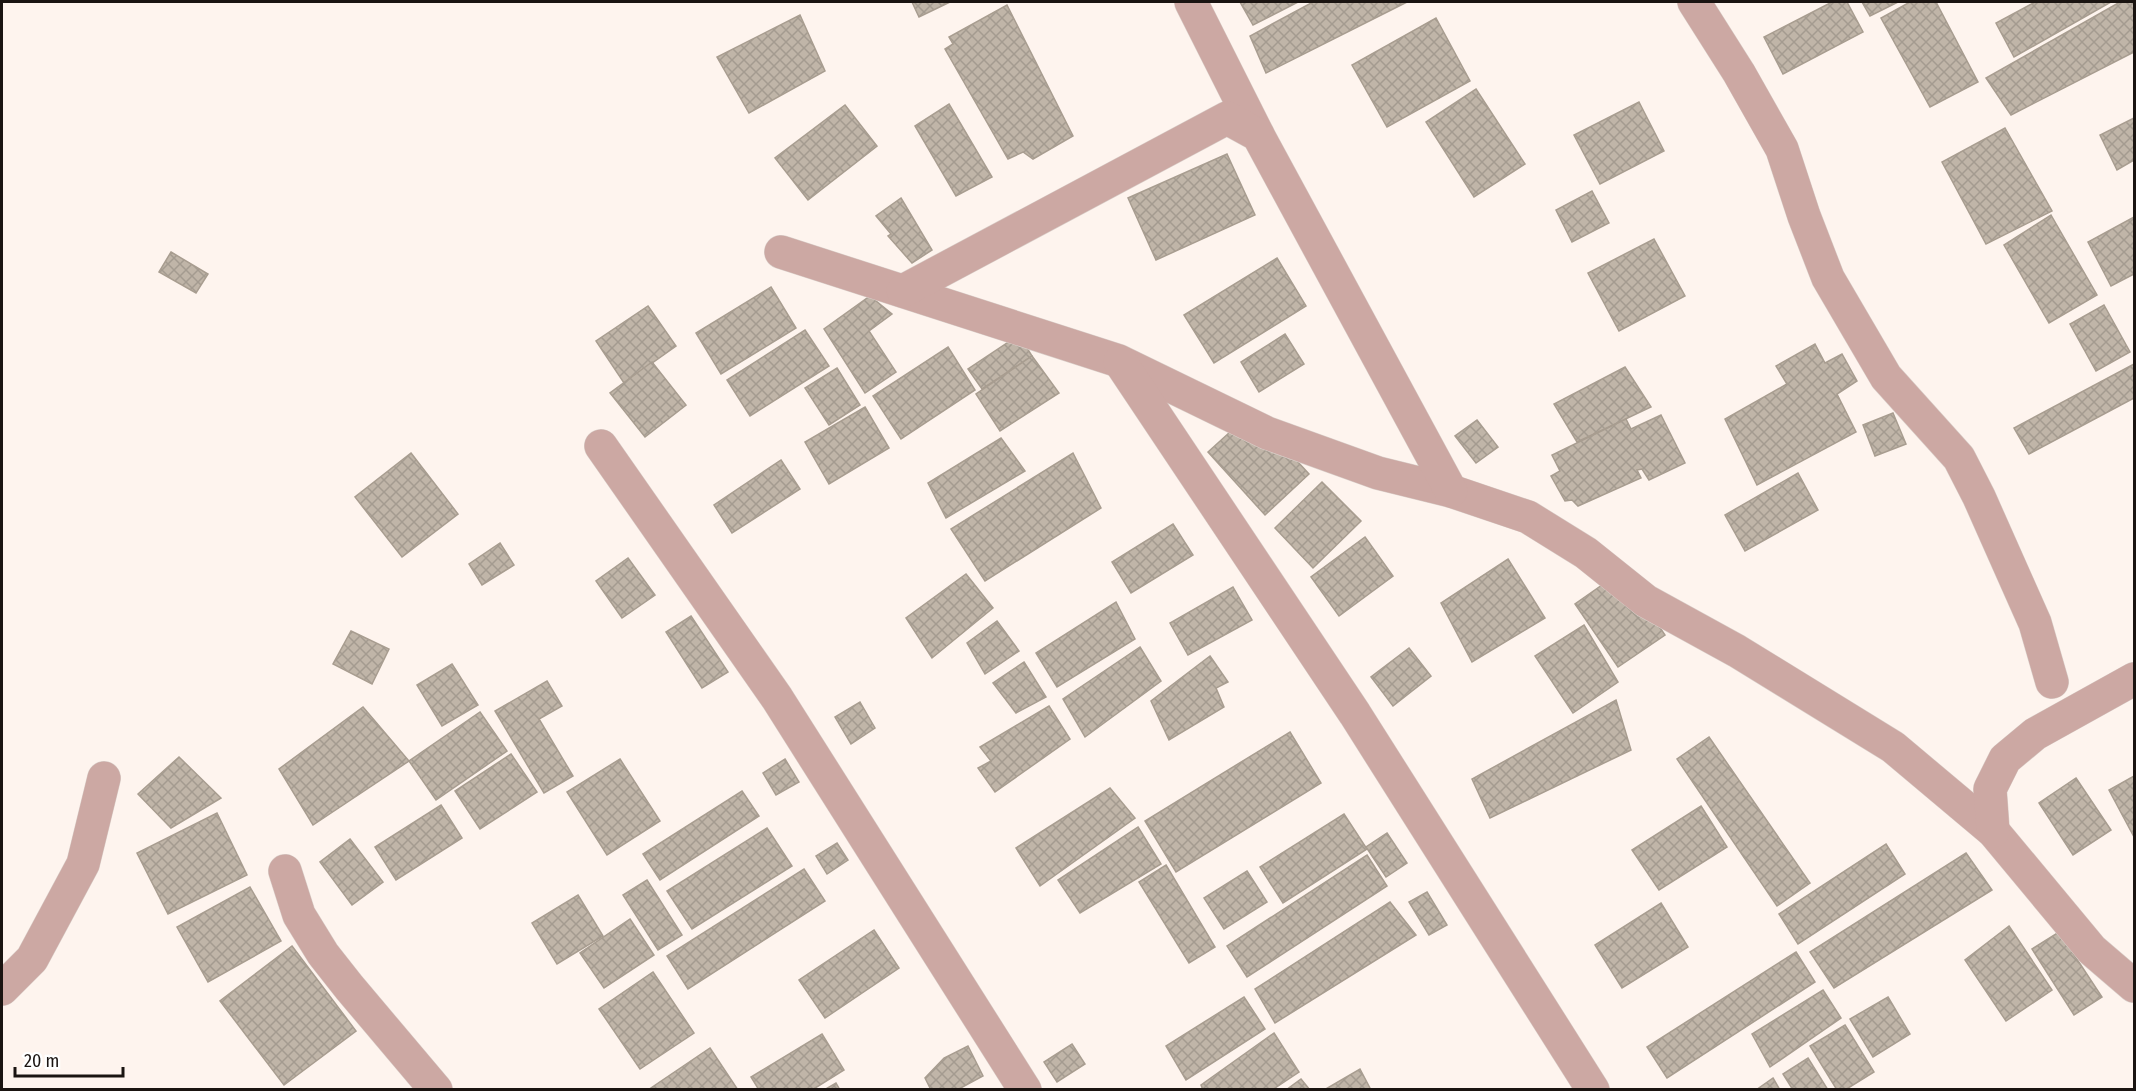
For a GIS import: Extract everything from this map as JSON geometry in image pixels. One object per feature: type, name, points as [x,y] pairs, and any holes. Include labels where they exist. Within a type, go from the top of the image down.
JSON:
[{"type":"street","points":[[1191,2],[1257,135],[1451,491]]},
{"type":"street","points":[[1694,2],[1739,73],[1782,149],[1828,278],[1886,377],[1959,458],[1979,497],[2035,622],[2052,682],[2035,734]]},
{"type":"street","points":[[903,291],[1227,118],[1257,135]]},
{"type":"street","points":[[781,252],[1119,361],[1267,433],[1378,473],[1451,491],[1528,517],[1586,553],[1646,601],[1737,651],[1893,747],[1993,831],[2092,950],[2134,986]]},
{"type":"street","points":[[1119,361],[1355,714],[1593,1089]]},
{"type":"street","points":[[601,446],[777,698],[1025,1089]]},
{"type":"street","points":[[1993,831],[1990,789],[2005,759],[2035,734],[2134,679]]},
{"type":"street","points":[[2052,682],[2099,697]]},
{"type":"street","points":[[2,989],[32,959],[83,864],[105,778]]},
{"type":"street","points":[[285,871],[299,915],[323,954],[436,1089]]},
{"type":"building","points":[[912,2],[950,2],[919,17]]},
{"type":"building","points":[[1240,2],[1298,2],[1253,25]]},
{"type":"building","points":[[1313,2],[1407,2],[1266,73],[1250,36]]},
{"type":"building","points":[[1832,2],[1847,2],[1863,32],[1783,74],[1764,37]]},
{"type":"building","points":[[1862,2],[1898,2],[1870,16]]},
{"type":"building","points":[[1910,2],[1936,2],[1978,82],[1930,107],[1881,18]]},
{"type":"building","points":[[2035,2],[2111,2],[2014,57],[1996,23]]},
{"type":"building","points":[[2120,2],[2134,2],[2134,52],[2011,115],[1986,78]]},
{"type":"building","points":[[1007,5],[1073,136],[1033,159],[1023,152],[1008,159],[945,49],[953,44],[949,37]]},
{"type":"building","points":[[800,15],[825,71],[749,113],[717,57]]},
{"type":"building","points":[[1436,18],[1470,81],[1387,127],[1352,65]]},
{"type":"building","points":[[1476,89],[1525,164],[1474,197],[1426,122]]},
{"type":"building","points":[[1639,102],[1664,151],[1600,184],[1574,135]]},
{"type":"building","points":[[949,104],[992,177],[956,196],[915,126]]},
{"type":"building","points":[[845,105],[877,146],[808,200],[775,158]]},
{"type":"building","points":[[2134,118],[2134,160],[2117,170],[2100,135]]},
{"type":"building","points":[[2005,128],[2052,211],[1986,244],[1942,162]]},
{"type":"building","points":[[1227,154],[1255,215],[1156,260],[1128,198]]},
{"type":"building","points":[[1592,191],[1609,223],[1572,242],[1556,210]]},
{"type":"building","points":[[901,198],[932,250],[912,263],[888,236],[891,234],[876,216]]},
{"type":"building","points":[[2051,215],[2097,295],[2049,323],[2004,245]]},
{"type":"building","points":[[2134,217],[2134,274],[2111,286],[2088,242]]},
{"type":"building","points":[[1654,239],[1685,296],[1619,331],[1588,273]]},
{"type":"building","points":[[171,252],[208,274],[196,293],[159,272]]},
{"type":"building","points":[[1277,258],[1306,306],[1214,363],[1184,315]]},
{"type":"building","points":[[771,287],[796,328],[721,374],[696,333]]},
{"type":"building","points":[[870,296],[892,314],[869,331],[896,372],[865,393],[824,329]]},
{"type":"building","points":[[2104,305],[2130,352],[2096,371],[2070,324]]},
{"type":"building","points":[[648,306],[676,346],[624,383],[596,341]]},
{"type":"building","points":[[805,330],[829,366],[750,416],[727,380]]},
{"type":"building","points":[[1285,334],[1304,364],[1259,392],[1241,362]]},
{"type":"building","points":[[1019,335],[1032,356],[982,389],[968,369]]},
{"type":"building","points":[[1815,344],[1825,363],[1842,354],[1857,381],[1837,394],[1856,432],[1757,485],[1725,419],[1787,384],[1776,366]]},
{"type":"building","points":[[948,347],[975,390],[901,439],[873,396]]},
{"type":"building","points":[[1032,356],[1059,393],[1000,431],[976,394]]},
{"type":"building","points":[[652,362],[686,405],[645,437],[610,393]]},
{"type":"building","points":[[2134,364],[2134,398],[2029,454],[2014,428]]},
{"type":"building","points":[[1625,367],[1651,407],[1577,442],[1554,404]]},
{"type":"building","points":[[837,368],[860,405],[829,425],[805,388]]},
{"type":"building","points":[[865,407],[889,448],[829,484],[805,442]]},
{"type":"building","points":[[1252,412],[1309,474],[1265,515],[1208,452]]},
{"type":"building","points":[[1893,413],[1906,444],[1875,456],[1863,425]]},
{"type":"building","points":[[1661,415],[1685,463],[1649,480],[1642,469],[1637,470],[1641,478],[1578,506],[1572,500],[1565,501],[1551,476],[1560,471],[1552,455],[1626,419],[1631,429]]},
{"type":"building","points":[[1477,420],[1498,447],[1476,463],[1455,436]]},
{"type":"building","points":[[1001,438],[1025,471],[946,518],[928,483]]},
{"type":"building","points":[[411,453],[458,514],[402,557],[355,497]]},
{"type":"building","points":[[1073,453],[1101,508],[985,581],[951,529]]},
{"type":"building","points":[[781,460],[800,489],[732,533],[714,505]]},
{"type":"building","points":[[1798,473],[1818,510],[1745,551],[1725,515]]},
{"type":"building","points":[[1322,482],[1361,521],[1313,568],[1275,528]]},
{"type":"building","points":[[1173,524],[1193,555],[1131,593],[1112,562]]},
{"type":"building","points":[[1365,537],[1393,576],[1339,616],[1311,577]]},
{"type":"building","points":[[500,543],[514,565],[482,585],[469,564]]},
{"type":"building","points":[[628,558],[655,595],[622,618],[596,581]]},
{"type":"building","points":[[1508,559],[1545,618],[1472,662],[1441,603]]},
{"type":"building","points":[[1622,571],[1665,635],[1618,667],[1575,604]]},
{"type":"building","points":[[966,574],[993,608],[932,658],[906,618]]},
{"type":"building","points":[[1233,587],[1252,620],[1188,655],[1170,623]]},
{"type":"building","points":[[1116,602],[1135,639],[1057,687],[1036,653]]},
{"type":"building","points":[[691,616],[728,672],[702,688],[666,632]]},
{"type":"building","points":[[997,621],[1019,651],[985,674],[967,643]]},
{"type":"building","points":[[1584,625],[1618,682],[1573,713],[1535,656]]},
{"type":"building","points":[[351,631],[389,649],[372,684],[333,664]]},
{"type":"building","points":[[1140,647],[1161,681],[1085,737],[1063,699]]},
{"type":"building","points":[[1409,648],[1431,676],[1393,706],[1371,677]]},
{"type":"building","points":[[1210,656],[1228,682],[1216,688],[1224,707],[1169,740],[1151,701]]},
{"type":"building","points":[[1024,662],[1046,697],[1016,713],[993,683]]},
{"type":"building","points":[[452,664],[478,705],[442,726],[417,685]]},
{"type":"building","points":[[547,681],[562,706],[539,719],[573,776],[544,793],[495,711]]},
{"type":"building","points":[[1616,700],[1631,750],[1490,818],[1472,779]]},
{"type":"building","points":[[860,702],[875,728],[851,744],[835,717]]},
{"type":"building","points":[[1049,706],[1070,739],[995,792],[978,768],[991,761],[980,747]]},
{"type":"building","points":[[363,707],[409,761],[313,825],[279,769]]},
{"type":"building","points":[[480,712],[507,751],[436,800],[409,761]]},
{"type":"building","points":[[1290,732],[1321,783],[1176,872],[1145,821]]},
{"type":"building","points":[[1709,737],[1810,883],[1777,906],[1677,759]]},
{"type":"building","points":[[511,754],[537,792],[480,829],[455,791]]},
{"type":"building","points":[[179,757],[221,798],[171,828],[138,794]]},
{"type":"building","points":[[620,759],[660,821],[607,855],[567,792]]},
{"type":"building","points":[[785,759],[799,782],[776,795],[763,773]]},
{"type":"building","points":[[2134,776],[2134,837],[2109,790]]},
{"type":"building","points":[[2076,778],[2111,830],[2073,855],[2039,803]]},
{"type":"building","points":[[1110,788],[1135,818],[1040,886],[1016,848]]},
{"type":"building","points":[[742,791],[759,816],[660,880],[643,854]]},
{"type":"building","points":[[441,805],[462,838],[396,880],[375,847]]},
{"type":"building","points":[[1701,806],[1727,847],[1659,890],[1632,850]]},
{"type":"building","points":[[217,813],[247,875],[168,914],[137,853]]},
{"type":"building","points":[[1344,814],[1367,849],[1283,903],[1260,867]]},
{"type":"building","points":[[1138,827],[1161,864],[1080,913],[1058,880]]},
{"type":"building","points":[[767,828],[792,866],[692,929],[667,891]]},
{"type":"building","points":[[1387,833],[1407,863],[1386,877],[1366,847]]},
{"type":"building","points":[[350,839],[383,882],[352,905],[320,862]]},
{"type":"building","points":[[837,843],[848,860],[827,874],[816,856]]},
{"type":"building","points":[[1886,844],[1905,874],[1798,944],[1779,914]]},
{"type":"building","points":[[1966,853],[1992,890],[1834,988],[1810,952]]},
{"type":"building","points":[[1367,855],[1387,886],[1247,977],[1227,946]]},
{"type":"building","points":[[1166,865],[1215,947],[1189,963],[1139,882]]},
{"type":"building","points":[[804,869],[825,901],[688,989],[667,956]]},
{"type":"building","points":[[1247,871],[1267,902],[1224,929],[1204,898]]},
{"type":"building","points":[[647,880],[682,935],[658,950],[623,895]]},
{"type":"building","points":[[250,887],[281,941],[208,982],[177,927]]},
{"type":"building","points":[[1427,892],[1447,925],[1429,935],[1409,902]]},
{"type":"building","points":[[578,895],[603,936],[557,964],[532,923]]},
{"type":"building","points":[[1390,902],[1416,935],[1275,1023],[1255,989]]},
{"type":"building","points":[[1661,903],[1688,947],[1622,988],[1595,945]]},
{"type":"building","points":[[630,919],[654,955],[604,988],[580,953]]},
{"type":"building","points":[[2009,926],[2052,990],[2006,1021],[1965,960]]},
{"type":"building","points":[[874,930],[899,968],[825,1018],[799,980]]},
{"type":"building","points":[[2059,932],[2102,997],[2074,1015],[2032,949]]},
{"type":"building","points":[[292,946],[356,1031],[284,1085],[220,1001]]},
{"type":"building","points":[[1796,952],[1815,982],[1667,1078],[1647,1047]]},
{"type":"building","points":[[653,972],[694,1033],[640,1069],[599,1009]]},
{"type":"building","points":[[1823,990],[1841,1018],[1770,1067],[1752,1034]]},
{"type":"building","points":[[1244,997],[1265,1029],[1186,1080],[1166,1046]]},
{"type":"building","points":[[1888,997],[1910,1034],[1873,1057],[1850,1019]]},
{"type":"building","points":[[1845,1025],[1874,1072],[1845,1090],[1837,1090],[1810,1046]]},
{"type":"building","points":[[1274,1033],[1299,1072],[1272,1090],[1203,1090],[1201,1085]]},
{"type":"building","points":[[822,1034],[844,1070],[812,1090],[759,1090],[751,1077]]},
{"type":"building","points":[[1072,1044],[1085,1064],[1057,1082],[1044,1062]]},
{"type":"building","points":[[968,1046],[983,1076],[957,1090],[931,1090],[925,1078],[944,1058]]},
{"type":"building","points":[[710,1048],[738,1090],[648,1090]]},
{"type":"building","points":[[1808,1058],[1828,1090],[1793,1090],[1783,1074]]},
{"type":"building","points":[[1360,1069],[1371,1090],[1324,1090]]},
{"type":"building","points":[[1773,1078],[1780,1090],[1756,1090]]},
{"type":"building","points":[[1301,1079],[1310,1090],[1286,1090]]},
{"type":"building","points":[[836,1083],[840,1090],[824,1090]]}]
